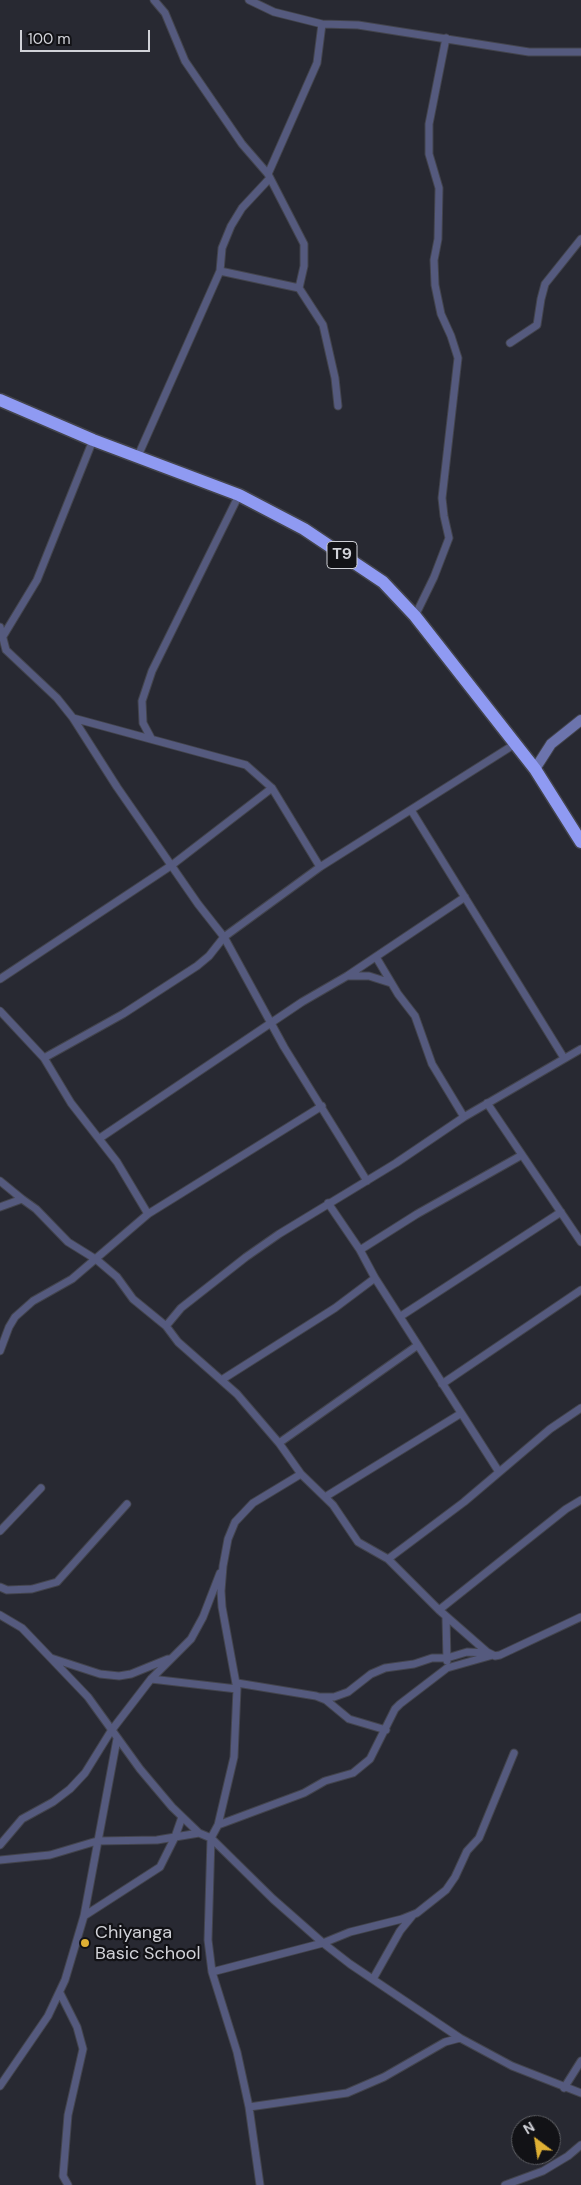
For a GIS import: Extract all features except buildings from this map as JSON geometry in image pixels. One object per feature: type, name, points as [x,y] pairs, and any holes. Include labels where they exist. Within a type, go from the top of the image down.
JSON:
[{"type":"highway","name":"T9","points":[[0,400],[137,458],[239,495],[304,529],[383,582],[415,616],[535,769],[581,842]]},
{"type":"street","points":[[154,0],[165,13],[185,61],[242,144],[269,176],[304,244],[304,266],[299,288]]},
{"type":"street","points":[[249,0],[274,12],[322,24],[358,25],[529,52],[581,52]]},
{"type":"street","points":[[137,458],[220,271],[222,248],[231,226],[242,208],[269,176],[317,63],[322,24]]},
{"type":"street","points":[[415,616],[434,577],[449,538],[442,498],[458,358],[441,314],[435,285],[434,260],[438,240],[439,188],[429,154],[429,124],[446,38]]},
{"type":"street","points":[[510,343],[537,325],[541,299],[546,284],[581,239]]},
{"type":"street","points":[[220,271],[299,288],[323,325],[335,378],[338,406]]},
{"type":"street","points":[[2,638],[36,580],[93,440]]},
{"type":"street","points":[[151,738],[143,723],[142,701],[152,671],[239,495]]},
{"type":"street","points":[[0,627],[6,650],[57,698],[73,718],[117,787],[224,937],[271,1024],[367,1181]]},
{"type":"street","points":[[73,718],[246,765],[272,788],[320,867]]},
{"type":"street","points":[[535,769],[551,744],[581,720]]},
{"type":"street","points":[[44,1058],[123,1014],[182,976],[209,956],[224,937],[320,867],[515,744]]},
{"type":"street","points":[[0,979],[172,865],[272,788]]},
{"type":"street","points":[[411,810],[564,1058]]},
{"type":"street","points":[[100,1138],[302,1002],[347,976],[465,897]]},
{"type":"street","points":[[376,957],[415,1016],[432,1064],[464,1117]]},
{"type":"street","points":[[347,976],[369,976],[391,982]]},
{"type":"street","points":[[0,1011],[44,1058],[71,1103],[117,1162],[148,1214]]},
{"type":"street","points":[[166,1326],[181,1308],[246,1257],[464,1117],[581,1049]]},
{"type":"street","points":[[487,1103],[581,1242]]},
{"type":"street","points":[[0,1351],[9,1327],[23,1310],[34,1301],[72,1279],[148,1214],[322,1106]]},
{"type":"street","points":[[360,1250],[417,1214],[522,1155]]},
{"type":"street","points":[[0,1181],[36,1209],[68,1242],[96,1260],[117,1277],[133,1299],[166,1326],[178,1342],[223,1379],[279,1443],[301,1474],[325,1498],[358,1542],[388,1559],[439,1610],[491,1654]]},
{"type":"street","points":[[0,1207],[22,1199]]},
{"type":"street","points":[[328,1203],[360,1250],[375,1278],[401,1316],[460,1414],[499,1472]]},
{"type":"street","points":[[401,1316],[561,1212]]},
{"type":"street","points":[[223,1379],[335,1308],[375,1278]]},
{"type":"street","points":[[442,1384],[581,1290]]},
{"type":"street","points":[[279,1443],[418,1345]]},
{"type":"street","points":[[388,1559],[464,1502],[550,1429],[581,1408]]},
{"type":"street","points":[[325,1498],[460,1414]]},
{"type":"street","points":[[260,2185],[249,2107],[236,2052],[212,1972],[208,1940],[211,1838],[218,1825],[234,1757],[237,1686],[222,1607],[223,1566],[228,1539],[235,1522],[242,1513],[253,1503],[301,1474]]},
{"type":"street","points":[[0,1531],[41,1488]]},
{"type":"street","points":[[439,1610],[566,1509],[581,1500]]},
{"type":"street","points":[[0,1587],[7,1590],[32,1589],[57,1582],[127,1504]]},
{"type":"street","points":[[0,1846],[22,1819],[53,1802],[70,1789],[85,1773],[111,1731],[151,1679],[191,1639],[203,1617],[223,1566]]},
{"type":"street","points":[[0,1615],[22,1628],[88,1697],[117,1739],[182,1817],[199,1832],[211,1838],[273,1899],[323,1943],[373,1980],[460,2038],[512,2066],[564,2088],[581,2093]]},
{"type":"street","points":[[446,1616],[447,1668]]},
{"type":"street","points":[[151,1679],[334,1697],[348,1692],[371,1674],[385,1668],[414,1664],[432,1658],[447,1658],[467,1652],[500,1655],[581,1617]]},
{"type":"street","points":[[218,1825],[304,1793],[325,1781],[353,1773],[370,1760],[397,1706],[447,1668],[491,1654]]},
{"type":"street","points":[[51,1658],[100,1674],[119,1676],[131,1674],[170,1658]]},
{"type":"street","points":[[320,1697],[350,1719],[386,1730]]},
{"type":"street","points":[[0,2086],[48,2016],[60,1993],[84,1916],[117,1739]]},
{"type":"street","points":[[373,1980],[397,1936],[414,1915],[446,1890],[456,1878],[468,1852],[480,1838],[514,1753]]},
{"type":"street","points":[[84,1916],[160,1867],[175,1837],[182,1817]]},
{"type":"street","points":[[0,1860],[61,1853],[97,1841],[157,1840],[199,1832]]},
{"type":"street","points":[[212,1972],[323,1943],[357,1930],[414,1915]]},
{"type":"street","points":[[60,1993],[77,2027],[83,2048],[68,2115],[63,2176],[68,2185]]},
{"type":"street","points":[[249,2107],[347,2093],[384,2077],[445,2042],[460,2038]]},
{"type":"street","points":[[564,2088],[581,2061]]},
{"type":"street","points":[[505,2185],[547,2169],[581,2145]]},
{"type":"place","name":"Chiyanga Basic School","points":[[85,1943]]}]
